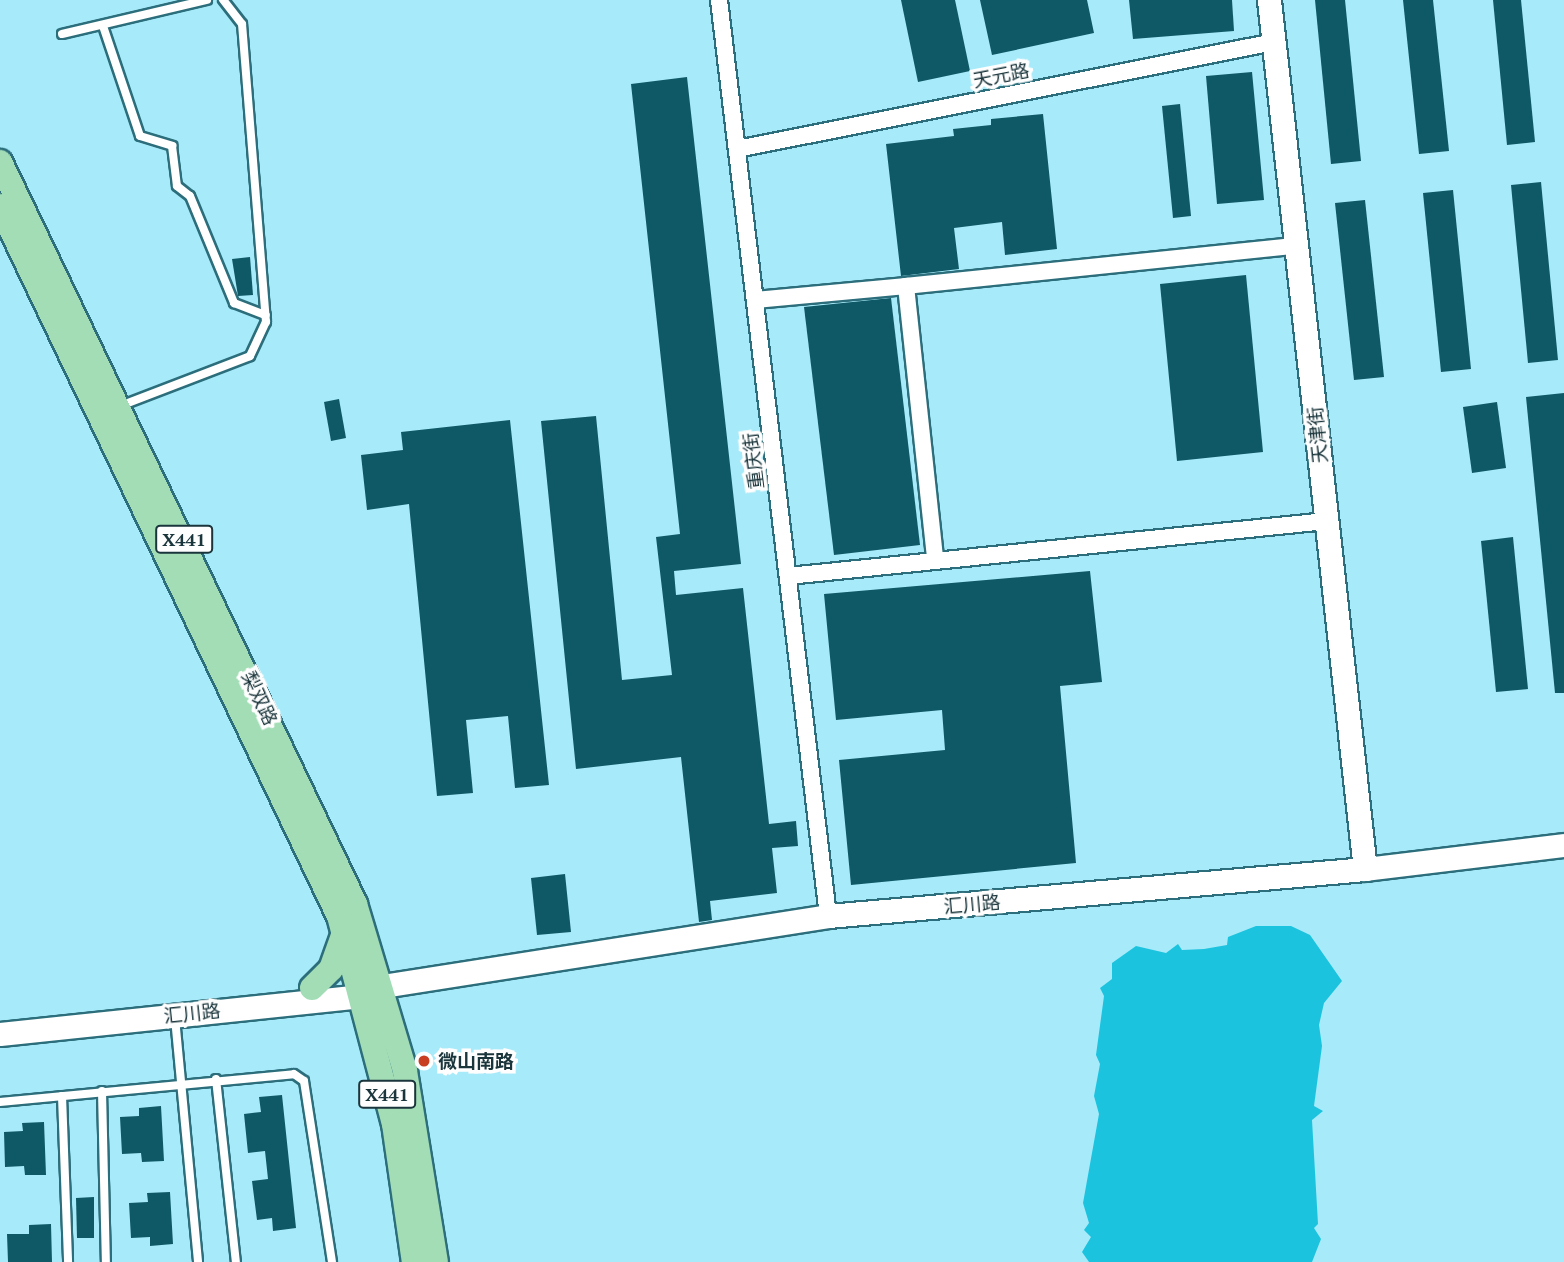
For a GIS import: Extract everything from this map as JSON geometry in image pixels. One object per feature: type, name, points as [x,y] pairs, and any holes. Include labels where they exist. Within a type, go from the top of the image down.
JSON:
[{"type":"main road","name":"梨双路","points":[[0,162],[120,406],[352,924],[361,987],[416,1121],[436,1262]]},
{"type":"main road","name":"梨双路","points":[[0,206],[352,924],[354,955],[394,1124],[414,1262]]},
{"type":"main road","points":[[314,994],[331,969],[352,924]]},
{"type":"street","name":"重庆街","points":[[719,0],[828,916]]},
{"type":"street","name":"天津街","points":[[1269,0],[1365,869]]},
{"type":"street","name":"天元路","points":[[737,149],[1274,42]]},
{"type":"street","points":[[755,300],[1296,246]]},
{"type":"street","points":[[906,286],[935,557]]},
{"type":"street","points":[[788,576],[935,557],[1326,521]]},
{"type":"street","name":"汇川路","points":[[0,1034],[314,994],[828,916],[1365,869],[1564,845]]},
{"type":"street","name":"汇川路","points":[[0,1022],[175,1010]]},
{"type":"lane","points":[[62,34],[207,0]]},
{"type":"lane","points":[[120,406],[250,356],[265,315],[242,24],[223,0]]},
{"type":"lane","points":[[103,26],[140,136],[172,146],[177,186],[190,196],[234,303],[265,315]]},
{"type":"lane","points":[[175,1010],[179,1082],[198,1262]]},
{"type":"lane","points":[[0,1102],[283,1072],[304,1081],[332,1262]]},
{"type":"lane","points":[[216,1079],[236,1262]]},
{"type":"lane","points":[[102,1091],[106,1262]]},
{"type":"lane","points":[[62,1096],[68,1262]]},
{"type":"water","points":[[1256,926],[1291,926],[1310,935],[1342,981],[1324,1003],[1319,1025],[1322,1046],[1314,1106],[1323,1111],[1312,1120],[1318,1224],[1314,1228],[1321,1239],[1312,1262],[1089,1262],[1082,1252],[1091,1237],[1084,1230],[1089,1223],[1083,1203],[1099,1114],[1094,1096],[1100,1064],[1096,1055],[1104,996],[1100,988],[1112,979],[1112,963],[1136,946],[1166,953],[1178,944],[1182,950],[1227,945],[1228,937]]},
{"type":"building","points":[[901,0],[955,0],[970,71],[918,82]]},
{"type":"building","points":[[980,0],[1087,0],[1094,33],[992,55]]},
{"type":"building","points":[[1129,0],[1232,0],[1234,31],[1133,39]]},
{"type":"building","points":[[1315,0],[1345,0],[1361,161],[1331,164]]},
{"type":"building","points":[[1403,0],[1433,0],[1449,151],[1419,154]]},
{"type":"building","points":[[1493,0],[1521,0],[1535,142],[1507,145]]},
{"type":"building","points":[[1252,72],[1264,200],[1217,204],[1206,76]]},
{"type":"building","points":[[687,77],[741,564],[674,571],[676,595],[743,588],[769,824],[796,821],[798,846],[772,848],[777,893],[710,901],[712,920],[699,922],[681,757],[576,769],[541,421],[596,416],[622,680],[672,675],[656,537],[680,534],[631,84]]},
{"type":"building","points":[[1180,104],[1191,216],[1173,218],[1162,106]]},
{"type":"building","points":[[1043,114],[1057,249],[1005,255],[1002,222],[954,228],[959,269],[901,276],[886,144],[954,136],[953,129],[991,125],[991,119]]},
{"type":"building","points":[[1541,182],[1558,360],[1528,363],[1511,185]]},
{"type":"building","points":[[1453,190],[1471,369],[1441,372],[1423,193]]},
{"type":"building","points":[[1365,200],[1384,377],[1354,380],[1335,203]]},
{"type":"building","points":[[250,257],[253,295],[238,296],[232,259]]},
{"type":"building","points":[[1246,275],[1263,452],[1177,461],[1160,284]]},
{"type":"building","points":[[891,298],[920,545],[834,555],[804,307]]},
{"type":"building","points":[[1564,393],[1564,693],[1555,693],[1526,397]]},
{"type":"building","points":[[339,399],[346,438],[331,441],[324,402]]},
{"type":"building","points":[[1497,402],[1506,468],[1472,473],[1463,407]]},
{"type":"building","points":[[510,420],[549,785],[515,788],[508,716],[466,720],[473,793],[437,796],[409,504],[367,510],[361,455],[403,450],[401,432]]},
{"type":"building","points":[[1513,537],[1528,689],[1496,692],[1481,541]]},
{"type":"building","points":[[1090,571],[1102,682],[1060,686],[1076,863],[851,885],[839,760],[945,750],[942,710],[836,720],[824,594]]},
{"type":"building","points":[[565,874],[571,932],[537,935],[531,878]]},
{"type":"building","points":[[282,1095],[296,1228],[273,1231],[272,1218],[257,1220],[252,1181],[268,1179],[265,1151],[248,1153],[244,1114],[261,1112],[259,1097]]},
{"type":"building","points":[[161,1106],[164,1161],[142,1162],[141,1153],[122,1154],[120,1117],[139,1116],[139,1108]]},
{"type":"building","points":[[44,1122],[46,1175],[25,1175],[24,1166],[5,1167],[4,1132],[23,1131],[22,1123]]},
{"type":"building","points":[[170,1192],[173,1244],[150,1246],[150,1237],[131,1238],[129,1203],[148,1202],[147,1193]]},
{"type":"building","points":[[94,1197],[94,1238],[77,1238],[76,1198]]},
{"type":"building","points":[[51,1224],[52,1262],[8,1262],[7,1234],[29,1234],[29,1225]]},
{"type":"place","name":"微山南路","points":[[424,1061]]}]
